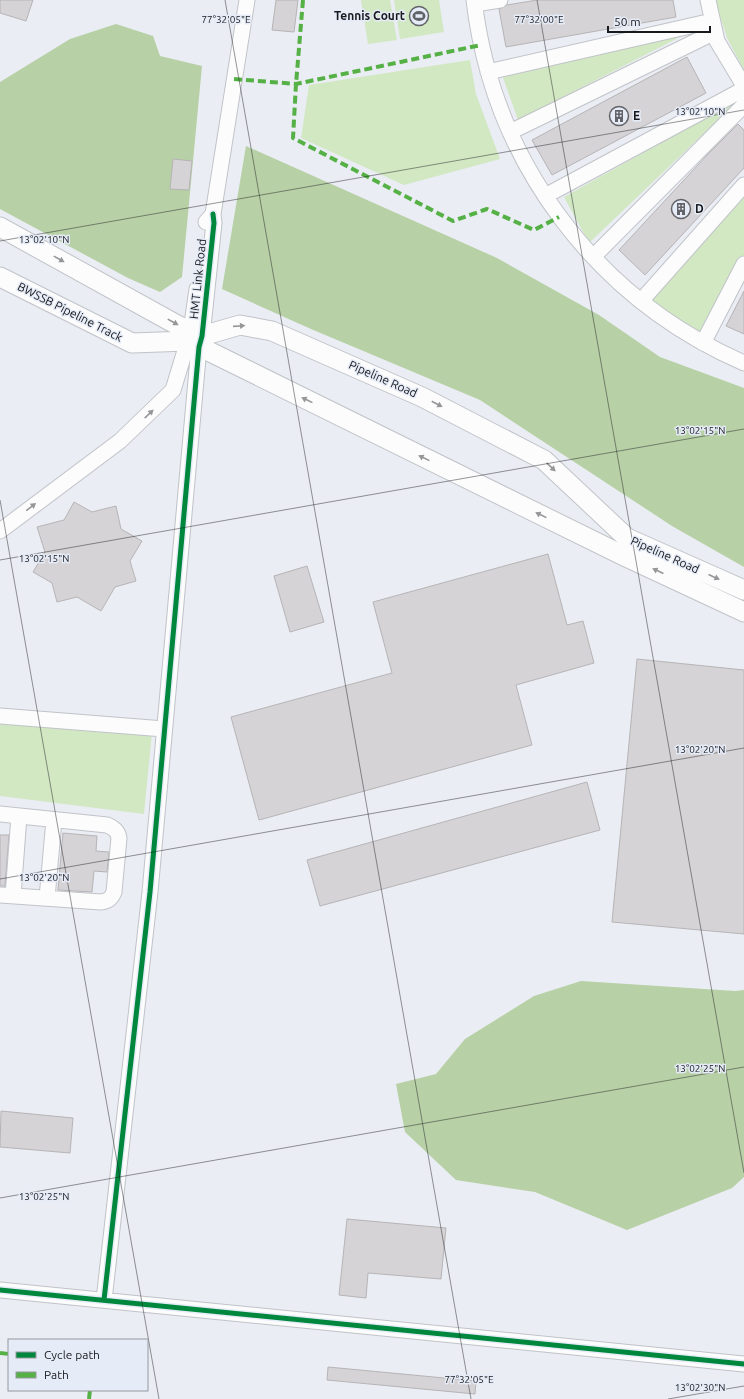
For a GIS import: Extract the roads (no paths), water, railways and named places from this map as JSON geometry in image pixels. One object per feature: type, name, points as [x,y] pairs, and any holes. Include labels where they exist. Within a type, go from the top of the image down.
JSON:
[{"type":"main road","name":"Pipeline Road","points":[[0,227],[179,326],[195,339],[617,552],[744,612]]},
{"type":"main road","name":"BWSSB Pipeline Track","points":[[0,277],[132,343],[195,339]]},
{"type":"main road","name":"Pipeline Road","points":[[195,339],[240,324],[272,331],[422,397],[544,460],[627,538],[744,590]]},
{"type":"street","name":"HMT Link Road","points":[[0,531],[120,441],[173,390],[195,339],[247,0]]},
{"type":"street","points":[[500,0],[474,2],[481,45],[498,103],[510,132],[522,157],[545,196],[570,230],[593,257],[609,274],[641,301],[678,328],[703,343],[744,363]]},
{"type":"street","points":[[708,0],[717,41],[744,86]]},
{"type":"street","points":[[488,72],[714,26]]},
{"type":"street","points":[[510,132],[714,26]]},
{"type":"street","points":[[545,196],[744,89]]},
{"type":"street","points":[[593,257],[744,105]]},
{"type":"street","points":[[641,301],[744,185]]},
{"type":"street","points":[[703,343],[744,264]]},
{"type":"street","points":[[104,1300],[150,892],[195,339]]},
{"type":"street","points":[[0,716],[164,729]]},
{"type":"street","points":[[0,814],[107,825],[113,828],[118,832],[119,838],[114,892],[112,898],[101,902],[6,895],[19,816]]},
{"type":"street","points":[[47,898],[54,820]]},
{"type":"street","points":[[0,1290],[744,1364]]},
{"type":"place","name":"Tennis Court","points":[[419,16]]},
{"type":"place","name":"E","points":[[619,116]]},
{"type":"place","name":"D","points":[[681,209]]}]
